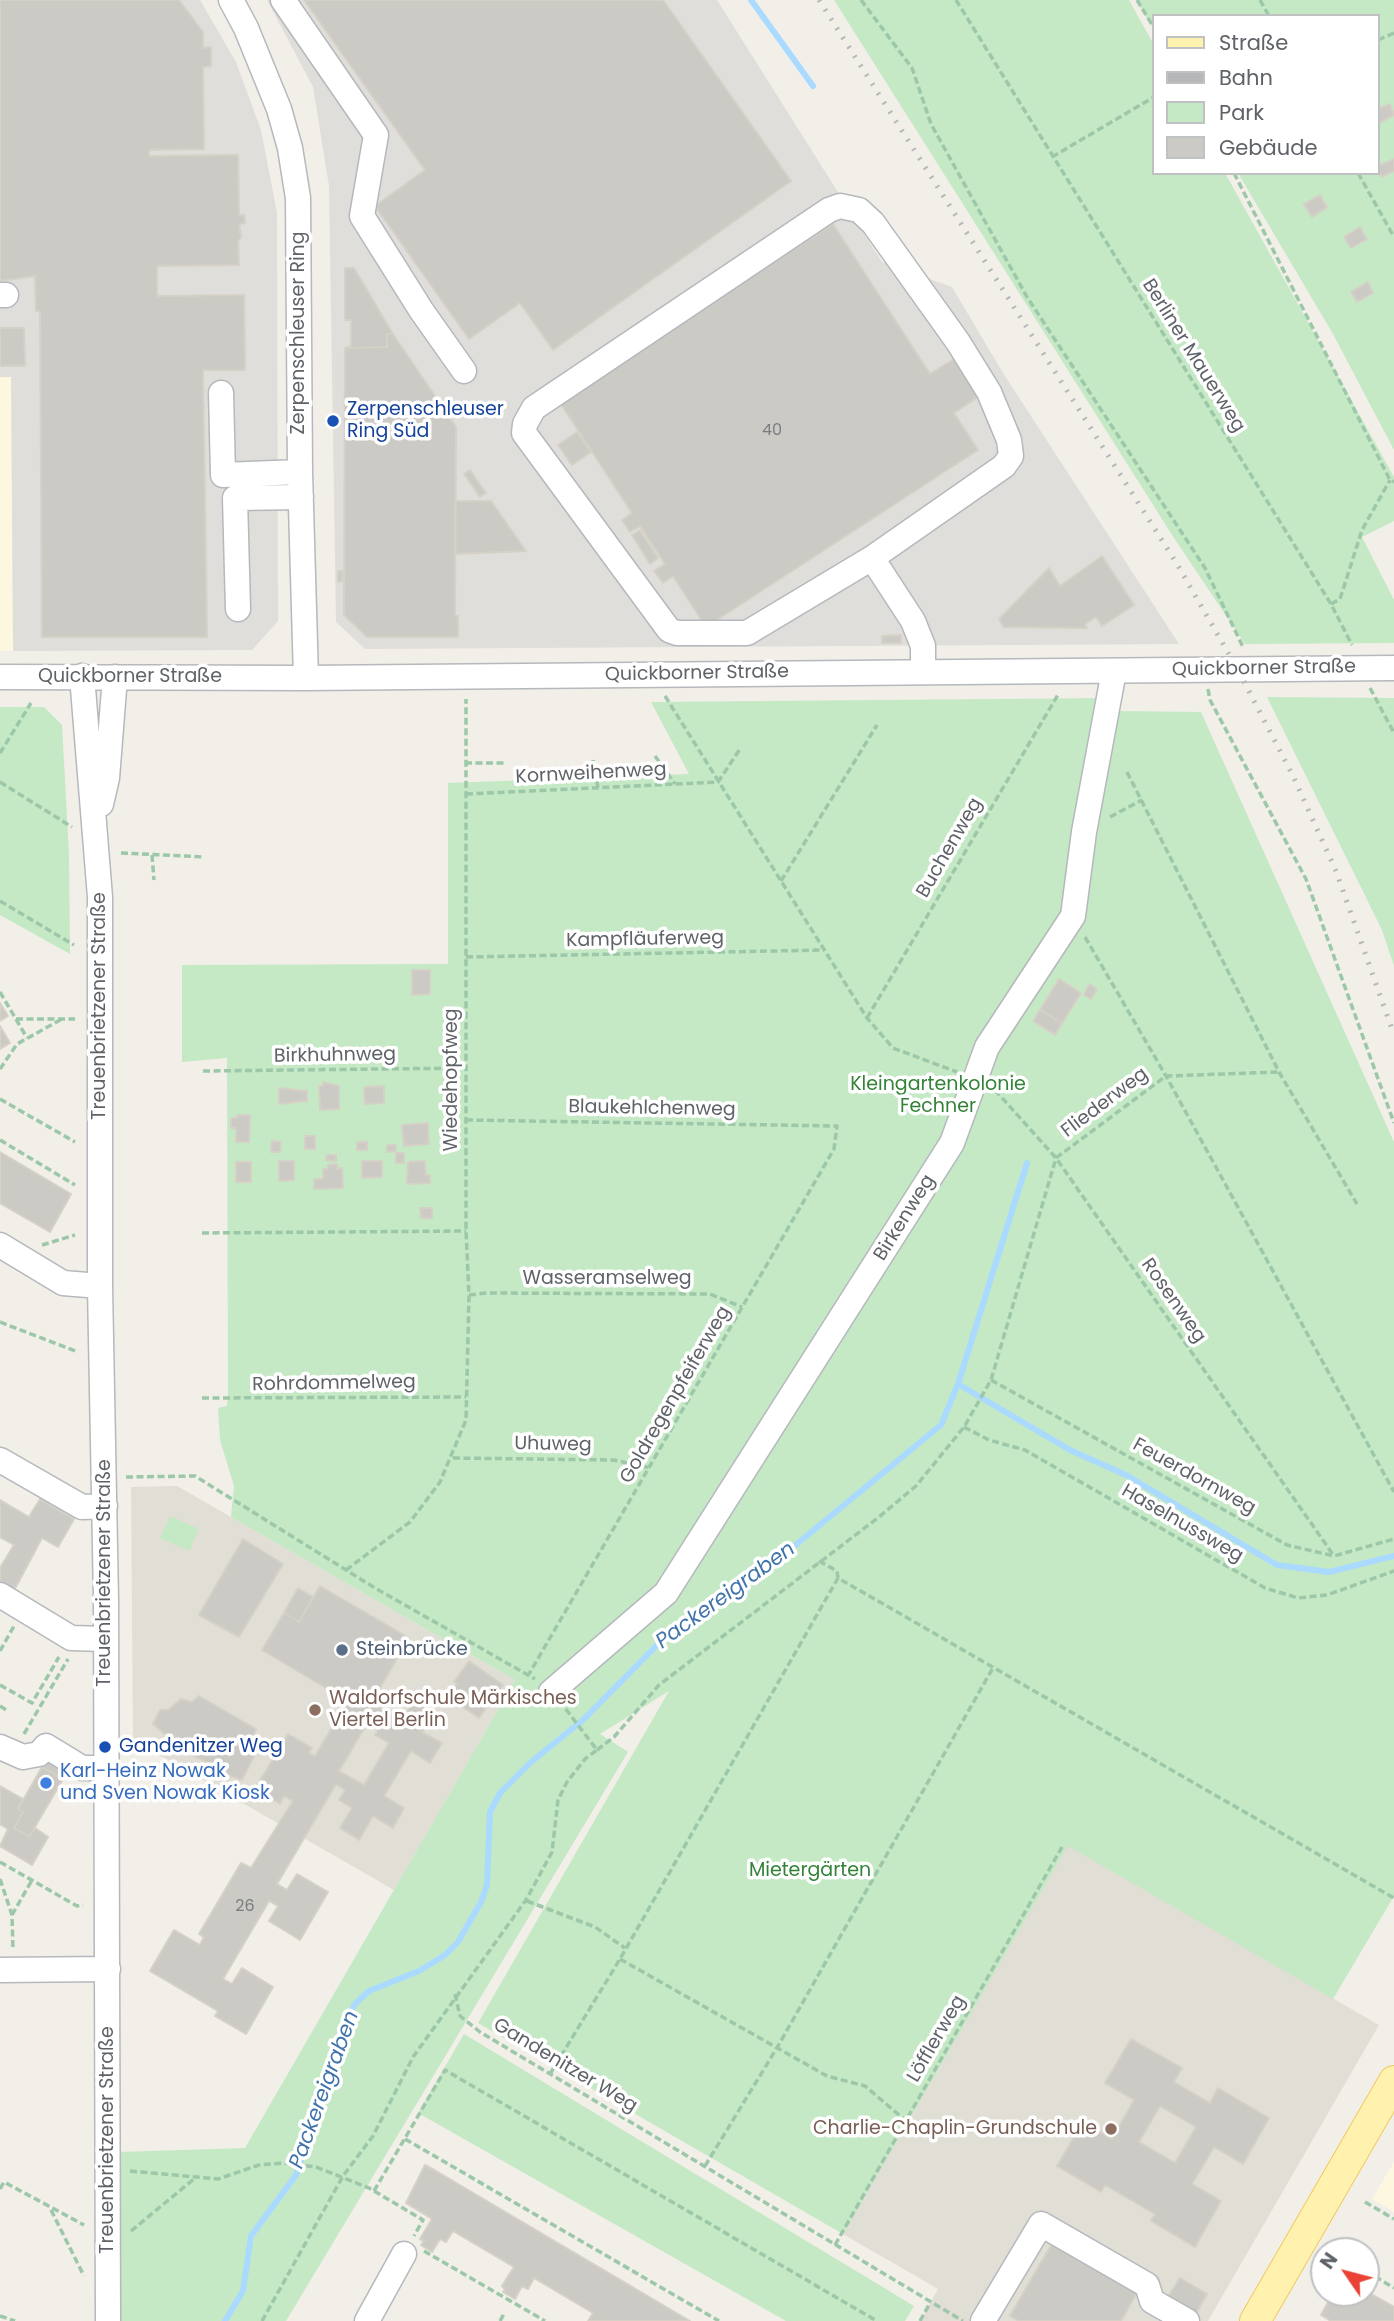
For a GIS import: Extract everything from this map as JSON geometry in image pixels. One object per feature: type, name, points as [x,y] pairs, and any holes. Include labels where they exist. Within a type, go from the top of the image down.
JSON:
[{"type":"main road","points":[[1255,2321],[1394,2081]]},
{"type":"street","name":"Zerpenschleuser Ring","points":[[230,0],[246,28],[279,109],[296,186],[306,678]]},
{"type":"street","points":[[284,0],[376,135],[362,216],[421,310],[464,370]]},
{"type":"street","points":[[840,206],[859,210],[873,223],[958,342],[989,392],[1009,440],[1011,456],[1004,466],[872,558],[747,633],[677,633],[669,630],[524,433],[525,424],[534,408],[829,210],[840,206]]},
{"type":"street","points":[[221,393],[223,475],[300,485]]},
{"type":"street","points":[[238,609],[235,498],[300,485]]},
{"type":"street","points":[[872,558],[913,621],[923,646],[923,671]]},
{"type":"street","name":"Quickborner Straße","points":[[0,677],[306,678],[1394,668]]},
{"type":"street","name":"Birkenweg","points":[[551,1692],[666,1593],[953,1143],[974,1078],[988,1047],[1073,916],[1084,832],[1114,671]]},
{"type":"street","name":"Treuenbrietzener Straße","points":[[82,676],[97,825],[101,961],[100,1286],[105,1506],[108,1969],[107,2321]]},
{"type":"street","name":"Treuenbrietzener Straße","points":[[97,825],[107,778],[115,677]]},
{"type":"street","points":[[0,1245],[63,1283],[100,1286]]},
{"type":"street","points":[[0,1460],[82,1507],[105,1506]]},
{"type":"street","points":[[0,1595],[75,1638],[106,1639]]},
{"type":"street","points":[[6,1750],[34,1756],[46,1746],[82,1768],[105,1768]]},
{"type":"street","points":[[7,1969],[108,1969]]},
{"type":"street","points":[[983,2321],[1041,2224],[1147,2285],[1152,2301],[1187,2321]]},
{"type":"street","points":[[367,2321],[407,2248]]},
{"type":"path","points":[[862,0],[912,68],[931,124],[1027,297],[1205,568],[1244,649],[1238,670]]},
{"type":"path","name":"Berliner Mauerweg","points":[[956,0],[1331,604],[1363,668],[1374,697],[1394,733]]},
{"type":"path","points":[[1137,0],[1152,25]]},
{"type":"path","points":[[1052,157],[1152,98]]},
{"type":"path","points":[[1235,175],[1392,481],[1362,530],[1340,599],[1331,604]]},
{"type":"path","points":[[1359,175],[1394,237]]},
{"type":"path","points":[[1208,670],[1210,699],[1306,879],[1394,1123]]},
{"type":"path","name":"Buchenweg","points":[[867,1018],[1059,693]]},
{"type":"path","name":"Rosenweg","points":[[665,696],[867,1018],[893,1048],[988,1082],[1056,1158],[1334,1556]]},
{"type":"path","name":"Wiedehopfweg","points":[[346,1570],[410,1522],[440,1482],[453,1458],[466,1420],[469,1295],[466,1231],[466,699]]},
{"type":"path","points":[[0,753],[31,703]]},
{"type":"path","points":[[781,881],[877,725]]},
{"type":"path","points":[[718,782],[740,749]]},
{"type":"path","points":[[655,755],[675,784]]},
{"type":"path","points":[[593,760],[598,788]]},
{"type":"path","points":[[465,763],[506,763]]},
{"type":"path","points":[[1127,772],[1279,1072],[1357,1204]]},
{"type":"path","points":[[0,782],[72,827]]},
{"type":"path","name":"Kornweihenweg","points":[[465,794],[718,782]]},
{"type":"path","points":[[1084,832],[1142,800]]},
{"type":"path","points":[[121,853],[204,857]]},
{"type":"path","points":[[152,855],[154,880]]},
{"type":"path","points":[[0,901],[74,945]]},
{"type":"path","points":[[1073,916],[1166,1076],[1394,1492]]},
{"type":"path","name":"Kampfläuferweg","points":[[466,957],[824,950]]},
{"type":"path","points":[[0,992],[27,1039]]},
{"type":"path","points":[[16,1019],[75,1019]]},
{"type":"path","points":[[0,1069],[18,1044],[62,1019]]},
{"type":"path","name":"Birkhuhnweg","points":[[203,1071],[468,1068]]},
{"type":"path","name":"Fliederweg","points":[[597,1750],[614,1737],[659,1685],[916,1486],[964,1427],[991,1380],[1056,1158],[1166,1076],[1279,1072]]},
{"type":"path","points":[[0,1100],[75,1142]]},
{"type":"path","name":"Blaukehlchenweg","points":[[466,1120],[836,1126]]},
{"type":"path","name":"Goldregenpfeiferweg","points":[[529,1674],[834,1149],[836,1126]]},
{"type":"path","points":[[0,1140],[75,1185]]},
{"type":"path","points":[[202,1233],[466,1231]]},
{"type":"path","name":"Wasseramselweg","points":[[469,1295],[710,1294],[742,1307]]},
{"type":"path","points":[[0,1322],[78,1352]]},
{"type":"path","name":"Feuerdornweg","points":[[991,1380],[1287,1545],[1334,1556],[1394,1539]]},
{"type":"path","name":"Rohrdommelweg","points":[[202,1398],[466,1396]]},
{"type":"path","name":"Haselnussweg","points":[[964,1427],[989,1440],[1025,1450],[1265,1588],[1298,1598],[1327,1595],[1394,1571]]},
{"type":"path","name":"Uhuweg","points":[[453,1458],[614,1460],[651,1468]]},
{"type":"path","points":[[125,1477],[195,1476],[346,1570],[529,1674],[551,1692]]},
{"type":"path","points":[[550,2074],[620,1959],[838,1578],[838,1571],[819,1561]]},
{"type":"path","points":[[838,1578],[1394,1898]]},
{"type":"path","points":[[0,1685],[32,1703],[75,1638]]},
{"type":"path","points":[[6,1750],[75,1638]]},
{"type":"path","points":[[705,2166],[778,2046],[994,1666]]},
{"type":"path","points":[[0,1706],[8,1711]]},
{"type":"path","points":[[261,2321],[343,2176],[373,2136],[413,2057],[455,1994],[526,1900],[552,1852],[558,1800],[567,1782],[585,1759],[597,1750],[570,1714]]},
{"type":"path","name":"Löfflerweg","points":[[835,2245],[1062,1847]]},
{"type":"path","points":[[0,1862],[77,1906],[83,1905]]},
{"type":"path","points":[[0,1879],[12,1915],[7,1969]]},
{"type":"path","points":[[12,1915],[32,1880]]},
{"type":"path","points":[[526,1900],[595,1927],[625,1948]]},
{"type":"path","points":[[620,1959],[827,2076],[865,2086],[906,2121]]},
{"type":"path","name":"Gandenitzer Weg","points":[[455,1994],[460,2015],[550,2074],[963,2321]]},
{"type":"path","points":[[374,2191],[445,2070],[877,2321]]},
{"type":"path","points":[[405,2139],[719,2321]]},
{"type":"path","points":[[131,2171],[194,2179],[218,2179],[240,2169],[283,2163],[316,2166],[374,2191],[423,2220],[407,2248],[545,2321]]},
{"type":"path","points":[[131,2231],[194,2179]]},
{"type":"path","points":[[0,2189],[4,2182],[84,2225]]},
{"type":"path","points":[[1365,2202],[1394,2219]]},
{"type":"path","points":[[50,2208],[84,2276]]},
{"type":"path","points":[[920,2321],[930,2303]]},
{"type":"path","points":[[500,2321],[505,2312]]},
{"type":"path","points":[[0,2316],[15,2321]]},
{"type":"shaded area","points":[[0,0],[200,0],[236,62],[261,130],[277,213],[278,621],[252,650],[13,651],[11,377],[0,377]]},
{"type":"shaded area","points":[[267,0],[717,0],[882,262],[952,287],[1003,373],[1179,644],[365,649],[336,622],[329,186],[313,87]]},
{"type":"shaded area","points":[[11,376],[13,651],[0,651],[0,377]]},
{"type":"shaded area","name":"Waldorfschule Märkisches Viertel Berlin","points":[[177,1486],[515,1680],[394,1890],[133,1740],[131,1487]]},
{"type":"shaded area","name":"Charlie-Chaplin-Grundschule","points":[[1068,1845],[1379,2025],[1208,2321],[920,2321],[938,2289],[843,2234]]},
{"type":"shaded area","points":[[1394,2162],[1394,2212],[1372,2199]]},
{"type":"green space","points":[[834,0],[1129,0],[1152,41],[1152,175],[1226,175],[1394,477],[1394,521],[1362,537],[1394,600],[1394,643],[1245,644],[1174,538]]},
{"type":"green space","points":[[1136,0],[1394,0],[1394,450],[1333,334],[1239,175],[1380,175],[1380,14],[1152,14],[1152,27]]},
{"type":"green space","points":[[1267,697],[1394,698],[1394,966],[1382,930]]},
{"type":"green space","name":"Kleingartenkolonie Fechner","points":[[1111,698],[1115,711],[1201,712],[1394,1142],[1394,1896],[1333,1999],[1068,1846],[843,2234],[478,2023],[669,1691],[600,1734],[628,1752],[286,2321],[121,2321],[118,2152],[245,2148],[515,1680],[231,1517],[234,1486],[220,1440],[218,1408],[227,1406],[228,1393],[227,1058],[182,1062],[182,965],[448,964],[448,783],[689,774],[651,702]]},
{"type":"green space","points":[[0,707],[44,707],[62,725],[69,855],[70,954],[0,915]]},
{"type":"green space","points":[[170,1516],[199,1529],[189,1551],[160,1538]]},
{"type":"green space","points":[[464,2034],[914,2306],[905,2321],[786,2321],[418,2113]]},
{"type":"building","points":[[0,0],[179,0],[203,32],[203,48],[211,47],[211,66],[203,67],[204,149],[149,150],[149,156],[238,155],[239,215],[244,215],[245,223],[239,224],[239,265],[157,266],[157,296],[244,295],[245,370],[203,370],[207,637],[42,637],[40,311],[36,311],[35,276],[0,281]]},
{"type":"building","points":[[304,0],[663,0],[791,181],[553,350],[520,303],[469,339],[375,206],[425,170]]},
{"type":"building","points":[[1390,104],[1394,115],[1380,122],[1380,108]]},
{"type":"building","points":[[1394,159],[1394,171],[1381,177],[1380,165]]},
{"type":"building","points":[[1320,195],[1327,207],[1312,217],[1304,204]]},
{"type":"building","points":[[833,224],[930,374],[957,357],[981,395],[954,413],[978,450],[706,627],[673,576],[663,583],[654,571],[665,564],[640,526],[630,532],[622,520],[632,513],[559,401]]},
{"type":"building","points":[[1360,227],[1367,239],[1351,248],[1344,237]]},
{"type":"building","points":[[345,268],[354,268],[393,334],[387,334],[387,347],[345,348],[351,346],[351,320],[345,320]]},
{"type":"building","points":[[1368,282],[1373,293],[1357,302],[1351,292]]},
{"type":"building","points":[[0,328],[24,328],[25,366],[0,366]]},
{"type":"building","points":[[387,334],[393,334],[456,427],[455,616],[458,616],[458,637],[367,637],[344,615],[345,348],[387,347]]},
{"type":"building","points":[[577,432],[591,452],[572,465],[558,445]]},
{"type":"building","points":[[470,470],[486,493],[480,497],[464,474]]},
{"type":"building","points":[[455,501],[491,501],[526,551],[455,554]]},
{"type":"building","points":[[640,530],[658,558],[650,564],[632,535]]},
{"type":"building","points":[[1102,556],[1134,605],[1102,626],[1096,617],[1085,624],[1087,628],[1004,627],[999,619],[1049,568],[1060,586]]},
{"type":"building","points":[[338,571],[342,571],[342,581],[338,582]]},
{"type":"building","points":[[901,635],[901,643],[882,643],[882,636]]},
{"type":"building","points":[[412,970],[430,970],[430,994],[412,995]]},
{"type":"building","points":[[1059,979],[1081,993],[1062,1023],[1040,1010]]},
{"type":"building","points":[[1089,984],[1097,989],[1091,999],[1084,995]]},
{"type":"building","points":[[0,1003],[8,1016],[0,1021]]},
{"type":"building","points":[[1040,1010],[1062,1023],[1055,1035],[1033,1021]]},
{"type":"building","points":[[0,1026],[10,1043],[0,1049]]},
{"type":"building","points":[[323,1082],[339,1086],[339,1109],[320,1110],[319,1086],[323,1086]]},
{"type":"building","points":[[384,1086],[384,1103],[365,1104],[364,1087]]},
{"type":"building","points":[[279,1088],[307,1091],[307,1101],[279,1104]]},
{"type":"building","points":[[237,1115],[250,1115],[249,1142],[236,1142],[236,1128],[231,1128],[231,1118],[237,1118]]},
{"type":"building","points":[[428,1123],[429,1144],[404,1146],[402,1125]]},
{"type":"building","points":[[305,1136],[315,1136],[315,1149],[305,1149]]},
{"type":"building","points":[[272,1141],[281,1142],[280,1152],[271,1152]]},
{"type":"building","points":[[357,1142],[367,1142],[367,1150],[357,1150]]},
{"type":"building","points":[[387,1145],[396,1145],[396,1151],[387,1152]]},
{"type":"building","points":[[0,1152],[71,1194],[50,1232],[0,1203]]},
{"type":"building","points":[[396,1153],[404,1153],[404,1163],[396,1163]]},
{"type":"building","points":[[327,1155],[336,1155],[336,1161],[326,1160]]},
{"type":"building","points":[[279,1161],[294,1161],[294,1180],[279,1181]]},
{"type":"building","points":[[362,1161],[382,1161],[382,1177],[362,1178]]},
{"type":"building","points":[[425,1161],[426,1175],[430,1175],[430,1183],[407,1184],[408,1162]]},
{"type":"building","points":[[236,1162],[251,1162],[251,1182],[236,1182]]},
{"type":"building","points":[[337,1164],[337,1169],[342,1168],[343,1188],[314,1189],[314,1179],[323,1179],[323,1169]]},
{"type":"building","points":[[420,1208],[432,1208],[432,1218],[421,1218]]},
{"type":"building","points":[[40,1499],[74,1519],[58,1547],[42,1538],[11,1596],[0,1589],[0,1568],[14,1545],[0,1537],[0,1500],[29,1517]]},
{"type":"building","points":[[243,1539],[283,1564],[239,1637],[199,1615]]},
{"type":"building","points":[[320,1586],[409,1638],[371,1703],[402,1721],[416,1696],[430,1704],[425,1710],[432,1714],[422,1732],[442,1743],[430,1763],[411,1751],[384,1796],[404,1808],[393,1828],[373,1816],[359,1840],[340,1828],[352,1808],[339,1800],[345,1790],[336,1784],[277,1884],[287,1890],[297,1874],[328,1892],[300,1940],[269,1921],[278,1906],[269,1901],[223,1979],[232,1984],[242,1968],[273,1987],[246,2034],[215,2016],[218,2011],[150,1971],[174,1930],[200,1945],[204,1937],[199,1934],[241,1863],[251,1868],[293,1801],[284,1796],[280,1804],[255,1789],[288,1734],[312,1748],[309,1753],[315,1756],[348,1701],[262,1650],[284,1613],[299,1622]],"holes":[[[371,1717],[382,1724],[375,1735],[389,1743],[364,1785],[339,1771]]]},
{"type":"building","points":[[298,1588],[313,1597],[299,1622],[284,1613]]},
{"type":"building","points":[[469,1661],[503,1685],[479,1718],[448,1697],[457,1684],[454,1682]]},
{"type":"building","points":[[199,1696],[256,1729],[253,1738],[257,1750],[242,1780],[223,1773],[222,1770],[169,1743],[168,1737],[153,1724],[160,1710],[168,1710],[181,1699],[192,1702]]},
{"type":"building","points":[[47,1758],[68,1771],[63,1779],[42,1767]]},
{"type":"building","points":[[42,1767],[63,1779],[29,1837],[14,1828],[23,1812],[18,1809]]},
{"type":"building","points":[[0,1786],[23,1799],[18,1809],[23,1812],[14,1828],[29,1837],[35,1828],[48,1837],[32,1865],[0,1846],[8,1829],[0,1824]]},
{"type":"building","points":[[1131,2039],[1182,2068],[1174,2082],[1210,2103],[1218,2088],[1269,2118],[1243,2164],[1214,2147],[1192,2184],[1221,2201],[1195,2247],[1151,2221],[1155,2214],[1105,2185],[1101,2192],[1057,2166],[1083,2122],[1112,2139],[1134,2100],[1105,2083]],"holes":[[[1160,2106],[1196,2127],[1175,2163],[1139,2142]]]},
{"type":"building","points":[[425,2165],[690,2321],[588,2321],[593,2313],[534,2278],[528,2289],[522,2286],[515,2299],[503,2292],[505,2289],[502,2286],[514,2267],[453,2231],[446,2242],[440,2239],[432,2252],[421,2245],[424,2241],[420,2239],[432,2219],[406,2203]]},
{"type":"building","points":[[1054,2240],[1139,2289],[1121,2321],[1019,2321],[1010,2316]]},
{"type":"building","points":[[1180,2278],[1207,2294],[1194,2317],[1166,2300]]},
{"type":"building","points":[[1380,2299],[1394,2307],[1394,2321],[1331,2321],[1321,2315],[1325,2307],[1380,2307]]},
{"type":"waterway","points":[[751,0],[813,86]]},
{"type":"waterway","name":"Packereigraben","points":[[225,2321],[243,2291],[251,2236],[296,2175],[344,2026],[355,2004],[369,1991],[419,1971],[445,1955],[458,1942],[481,1902],[487,1885],[490,1812],[500,1793],[531,1762],[583,1720],[663,1639],[775,1562],[941,1425],[958,1384],[1027,1163]]},
{"type":"waterway","points":[[958,1384],[1070,1450],[1126,1475],[1277,1565],[1329,1572],[1394,1556]]},
{"type":"railway","points":[[819,0],[1177,564],[1238,670],[1293,776],[1336,871],[1394,1035]]},
{"type":"place","name":"Zerpenschleuser Ring Süd","points":[[333,421]]},
{"type":"place","name":"Steinbrücke","points":[[342,1650]]},
{"type":"place","name":"Waldorfschule Märkisches Viertel Berlin","points":[[315,1710]]},
{"type":"place","name":"Gandenitzer Weg","points":[[105,1747]]},
{"type":"place","name":"Karl-Heinz Nowak und Sven Nowak Kiosk","points":[[46,1783]]},
{"type":"place","name":"Charlie-Chaplin-Grundschule","points":[[1111,2129]]},
{"type":"park label","name":"Mietergärten","points":[[810,1871]]}]
